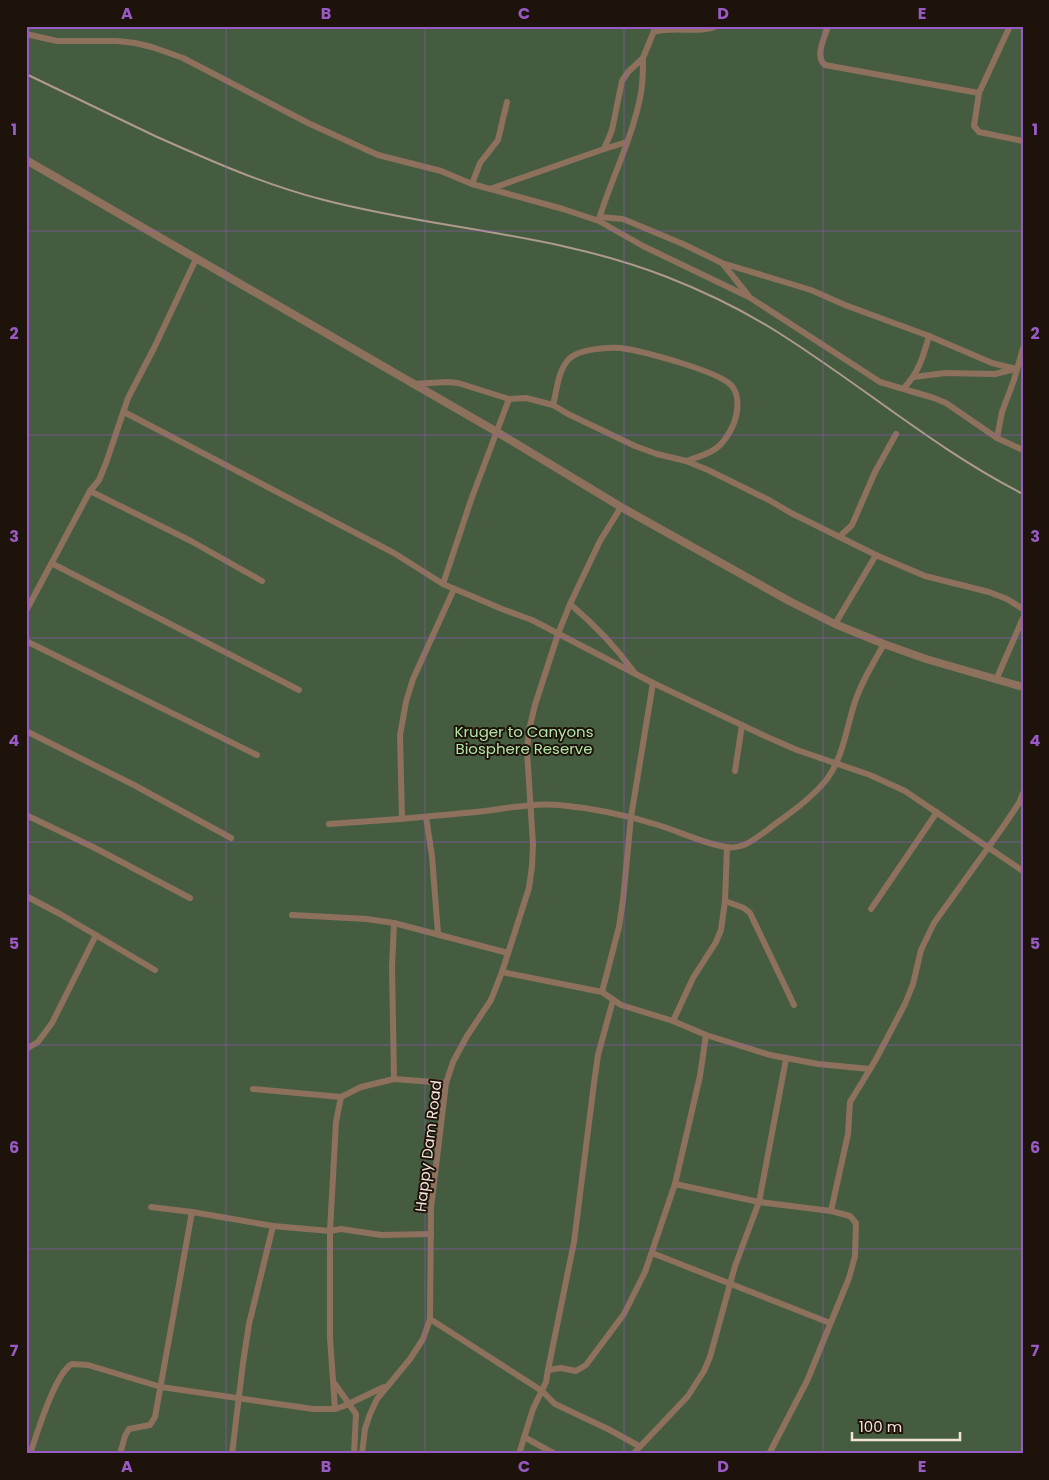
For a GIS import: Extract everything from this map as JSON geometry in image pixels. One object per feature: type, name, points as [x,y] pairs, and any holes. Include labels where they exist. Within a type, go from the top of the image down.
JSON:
[{"type":"street","points":[[599,219],[627,142],[642,90],[644,58],[655,29],[705,29],[716,26]]},
{"type":"street","points":[[828,26],[820,54],[821,60],[825,65],[979,93]]},
{"type":"street","points":[[1010,26],[979,93],[974,123],[975,128],[979,132],[1023,140]]},
{"type":"street","points":[[26,34],[57,42],[117,41],[152,47],[183,58],[349,144],[378,156],[441,171],[472,184],[599,219],[623,220],[722,263],[811,290],[992,363],[1016,369]]},
{"type":"street","points":[[604,149],[612,130],[622,81],[628,72],[644,58]]},
{"type":"street","points":[[472,184],[480,163],[498,140],[507,102]]},
{"type":"street","points":[[490,189],[627,142]]},
{"type":"street","points":[[26,160],[141,225],[410,384],[496,432],[622,508],[735,572],[835,624],[884,644],[926,659],[1023,687]]},
{"type":"street","points":[[599,219],[643,246],[749,297],[819,341],[867,375],[888,385],[904,388],[946,403],[997,438],[1023,450]]},
{"type":"street","points":[[26,611],[53,564],[90,491],[99,480],[128,398],[196,259]]},
{"type":"street","points":[[722,263],[749,297]]},
{"type":"street","points":[[904,388],[914,377],[920,365],[929,336]]},
{"type":"street","points":[[554,405],[559,378],[565,364],[571,357],[580,353],[602,348],[621,348],[709,372],[724,379],[732,386],[736,393],[738,410],[736,418],[726,439],[719,447],[709,453],[686,461]]},
{"type":"street","points":[[997,438],[1002,412],[1023,348]]},
{"type":"street","points":[[914,377],[945,373],[995,374],[1016,369]]},
{"type":"street","points":[[410,384],[458,383],[510,399],[526,398],[554,405],[568,414],[635,446],[686,461],[769,500],[791,513],[876,555],[925,576],[1007,598],[1023,609]]},
{"type":"street","points":[[444,584],[496,432],[510,399]]},
{"type":"street","points":[[124,412],[394,553],[454,589],[532,620],[653,684],[797,750],[880,779],[937,812],[1023,871]]},
{"type":"street","points":[[839,537],[852,524],[875,472],[896,434]]},
{"type":"street","points":[[90,491],[191,541],[262,581]]},
{"type":"street","name":"Happy Dam Road","points":[[362,1454],[365,1430],[377,1399],[410,1359],[423,1339],[430,1319],[431,1208],[446,1083],[453,1062],[467,1036],[491,1000],[529,888],[532,866],[531,806],[527,751],[529,730],[558,634],[570,604],[600,541],[622,508]]},
{"type":"street","points":[[835,624],[876,555]]},
{"type":"street","points":[[53,564],[299,690]]},
{"type":"street","points":[[402,819],[400,735],[406,702],[412,679],[454,589]]},
{"type":"street","points":[[570,604],[612,643],[637,675]]},
{"type":"street","points":[[996,680],[1023,618]]},
{"type":"street","points":[[26,640],[257,756]]},
{"type":"street","points":[[329,824],[557,805],[576,807],[660,825],[707,843],[734,848],[746,844],[807,800],[824,782],[836,764],[858,694],[884,644]]},
{"type":"street","points":[[602,992],[622,909],[631,818],[653,684]]},
{"type":"street","points":[[735,771],[742,725]]},
{"type":"street","points":[[26,731],[134,785],[231,838]]},
{"type":"street","points":[[831,1211],[850,1123],[848,1107],[905,1004],[913,984],[921,950],[927,937],[949,902],[1010,817],[1023,793]]},
{"type":"street","points":[[871,909],[937,812]]},
{"type":"street","points":[[26,815],[93,847],[190,898]]},
{"type":"street","points":[[426,817],[432,856],[438,934]]},
{"type":"street","points":[[673,1021],[692,978],[716,942],[724,917],[727,847]]},
{"type":"street","points":[[26,896],[155,970]]},
{"type":"street","points":[[725,901],[744,908],[750,913],[794,1005]]},
{"type":"street","points":[[292,915],[367,919],[394,923],[508,953]]},
{"type":"street","points":[[394,923],[392,966],[394,1079]]},
{"type":"street","points":[[26,1049],[38,1042],[52,1023],[96,935]]},
{"type":"street","points":[[502,972],[602,992],[630,1008],[673,1021],[706,1035],[786,1059],[848,1068],[870,1069]]},
{"type":"street","points":[[519,1454],[548,1370],[574,1242],[595,1074],[613,1000]]},
{"type":"street","points":[[548,1370],[561,1368],[576,1371],[586,1365],[624,1314],[646,1272],[675,1184],[700,1076],[706,1035]]},
{"type":"street","points":[[632,1454],[688,1396],[710,1357],[742,1247],[758,1202],[786,1059]]},
{"type":"street","points":[[253,1090],[341,1097],[361,1088],[394,1079],[446,1083]]},
{"type":"street","points":[[335,1409],[330,1338],[330,1231],[336,1122],[341,1097]]},
{"type":"street","points":[[675,1184],[758,1202],[831,1211],[850,1216],[856,1223],[853,1266],[807,1381],[769,1454]]},
{"type":"street","points":[[151,1207],[273,1226],[330,1231],[340,1229],[381,1234],[431,1234]]},
{"type":"street","points":[[120,1454],[125,1436],[129,1430],[148,1426],[153,1422],[192,1212]]},
{"type":"street","points":[[232,1454],[249,1324],[273,1226]]},
{"type":"street","points":[[652,1253],[830,1323]]},
{"type":"street","points":[[430,1319],[542,1391],[556,1404],[639,1446]]},
{"type":"street","points":[[30,1454],[53,1392],[63,1371],[72,1364],[88,1365],[161,1387],[291,1406],[335,1409],[388,1385]]},
{"type":"street","points":[[334,1383],[354,1411],[356,1420],[354,1454]]},
{"type":"street","points":[[524,1437],[555,1454]]},
{"type":"green space","name":"Kruger to Canyons Biosphere Reserve","points":[[26,26],[1023,26],[1023,1454],[26,1454]]},
{"type":"railway","points":[[26,74],[155,136],[238,172],[302,194],[367,210],[540,241],[625,262],[680,282],[733,307],[771,328],[803,348],[926,435],[990,476],[1023,494]]}]
